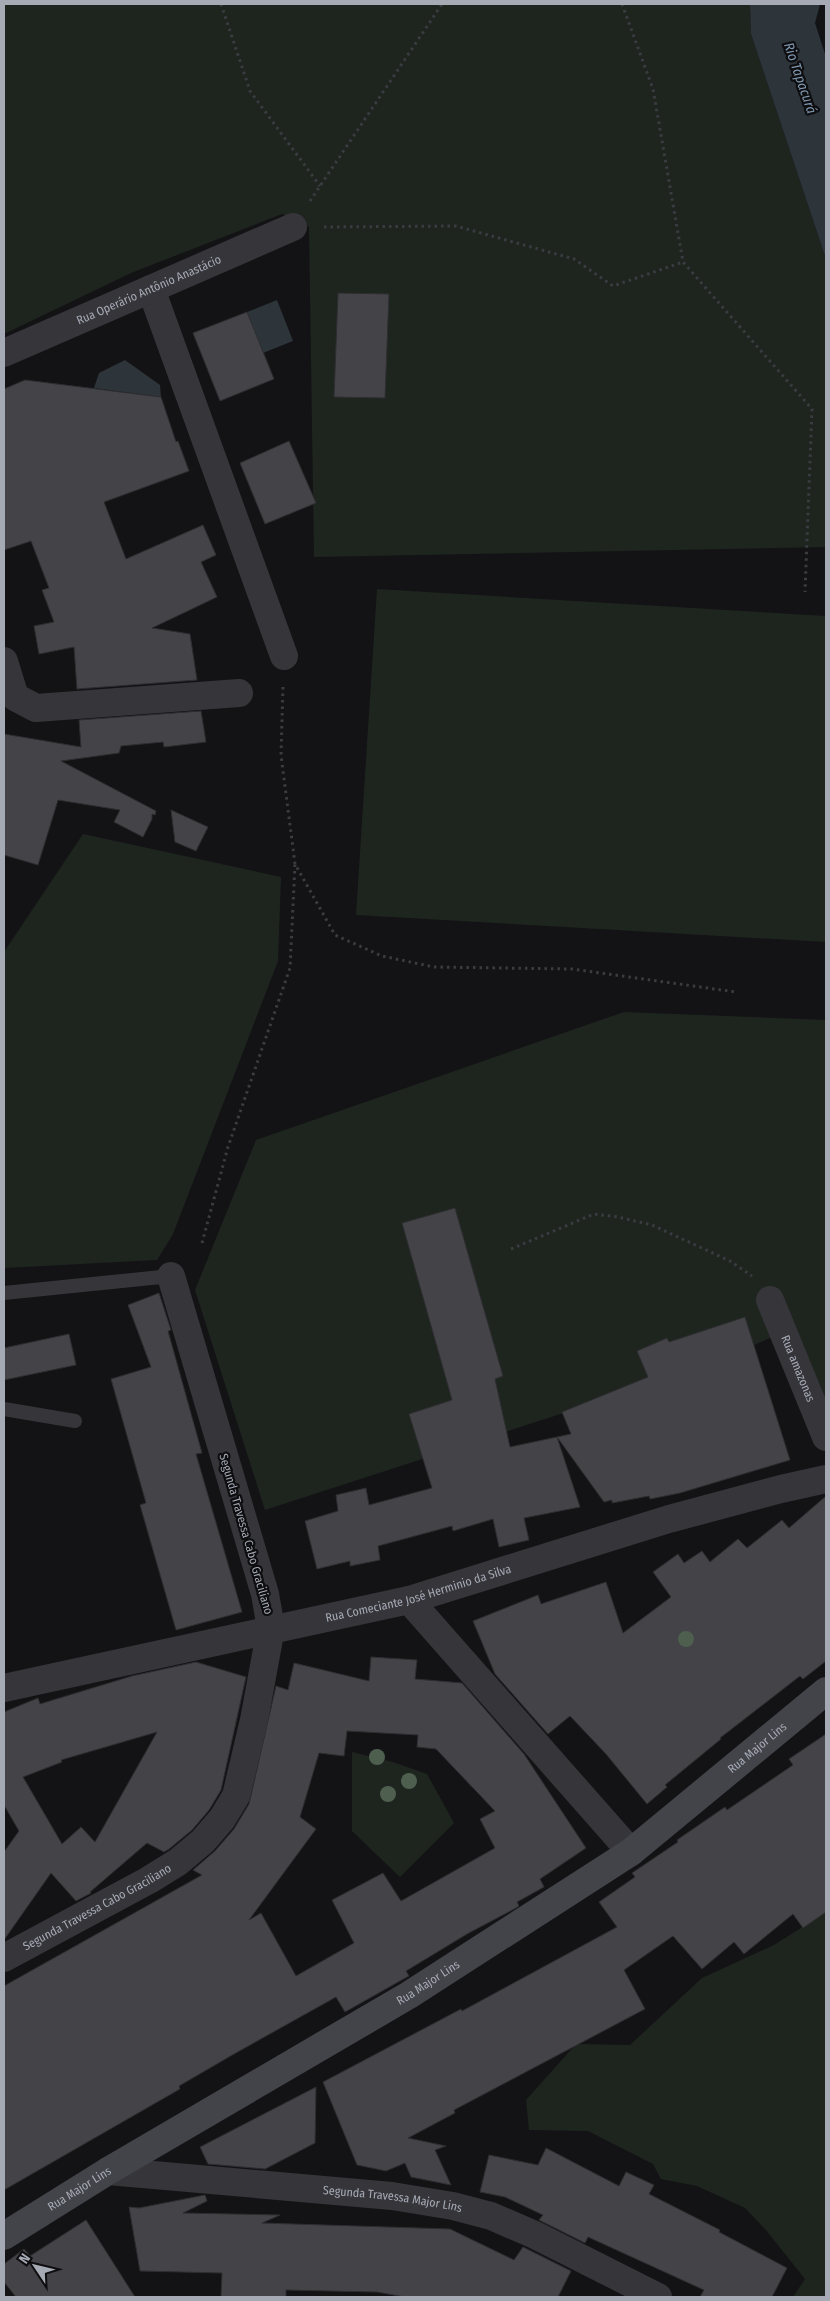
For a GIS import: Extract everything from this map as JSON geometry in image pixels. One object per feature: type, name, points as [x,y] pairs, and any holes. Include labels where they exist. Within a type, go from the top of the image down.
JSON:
[{"type":"street","name":"Rua Operário Antônio Anastácio","points":[[4,353],[293,227]]},
{"type":"street","points":[[151,288],[284,656]]},
{"type":"street","points":[[4,661],[15,697],[36,708],[239,693]]},
{"type":"street","name":"Segunda Travessa Cabo Graciliano","points":[[4,1958],[149,1880],[178,1862],[204,1841],[222,1819],[236,1796],[254,1720],[271,1628],[265,1594],[171,1276]]},
{"type":"street","name":"Rua amazonas","points":[[770,1300],[826,1437]]},
{"type":"street","name":"Rua Comeciante José Herminio da Silva","points":[[4,1688],[271,1628],[409,1600],[669,1519],[826,1479]]},
{"type":"street","points":[[409,1600],[631,1852]]},
{"type":"street","name":"Rua Major Lins","points":[[4,2236],[108,2171],[409,1996],[631,1852],[826,1691]]},
{"type":"street","name":"Segunda Travessa Major Lins","points":[[108,2171],[392,2196],[453,2206],[491,2216],[535,2235],[658,2297]]},
{"type":"lane","name":"Segunda Travessa Cabo Graciliano","points":[[4,1294],[171,1276]]},
{"type":"lane","points":[[4,1409],[75,1420]]},
{"type":"path","points":[[221,4],[250,91],[320,186]]},
{"type":"path","points":[[293,227],[442,4]]},
{"type":"path","points":[[622,4],[653,89],[683,262],[812,409],[805,592]]},
{"type":"path","points":[[293,227],[456,226],[574,259],[613,286],[683,262]]},
{"type":"path","points":[[202,1243],[228,1147],[290,968],[295,864],[281,755],[284,656]]},
{"type":"path","points":[[295,864],[335,935],[382,956],[434,966],[572,968],[736,992]]},
{"type":"path","points":[[511,1249],[594,1214],[618,1217],[652,1225],[730,1261],[751,1275],[770,1300]]},
{"type":"shaded area","points":[[4,4],[750,4],[751,34],[826,259],[826,547],[314,557],[309,227],[282,214],[131,273],[4,334]]},
{"type":"shaded area","points":[[377,589],[826,616],[826,942],[356,915]]},
{"type":"shaded area","points":[[83,834],[281,877],[278,961],[173,1234],[157,1260],[4,1268],[4,952]]},
{"type":"shaded area","points":[[624,1012],[826,1020],[826,1403],[791,1329],[696,1370],[265,1510],[195,1290],[256,1140]]},
{"type":"shaded area","points":[[352,1752],[393,1762],[427,1774],[454,1823],[400,1877],[352,1831]]},
{"type":"shaded area","points":[[826,1912],[826,2297],[793,2297],[805,2279],[766,2230],[745,2208],[697,2186],[661,2179],[653,2164],[588,2131],[529,2130],[526,2100],[576,2044],[630,2045],[702,1978],[774,1945]]},
{"type":"water","name":"Rio Tapacurá","points":[[750,4],[820,4],[815,23],[826,57],[826,259],[751,34]]},
{"type":"water","points":[[277,300],[293,341],[263,353],[247,312]]},
{"type":"water","points":[[125,360],[160,385],[161,397],[94,388],[99,373]]},
{"type":"building","points":[[338,293],[389,294],[385,398],[334,397]]},
{"type":"building","points":[[247,312],[274,379],[220,401],[193,333]]},
{"type":"building","points":[[25,380],[161,397],[176,442],[178,441],[189,471],[104,502],[126,559],[203,525],[216,555],[201,562],[217,597],[152,628],[190,634],[197,680],[77,689],[74,647],[39,654],[34,626],[54,622],[42,590],[49,588],[31,541],[4,550],[4,389]]},
{"type":"building","points":[[289,441],[316,503],[265,524],[240,463]]},
{"type":"building","points":[[201,711],[206,742],[164,747],[163,742],[121,746],[119,753],[61,761],[156,811],[155,815],[152,814],[152,819],[143,837],[114,822],[120,810],[58,800],[38,865],[4,855],[4,734],[81,747],[79,720]]},
{"type":"building","points":[[171,810],[208,827],[196,851],[175,842]]},
{"type":"building","points":[[455,1208],[503,1376],[495,1379],[510,1447],[557,1437],[580,1507],[524,1518],[529,1540],[499,1547],[493,1519],[453,1531],[452,1526],[378,1546],[380,1560],[350,1566],[350,1561],[317,1569],[305,1521],[338,1511],[336,1495],[366,1488],[369,1505],[432,1488],[409,1414],[452,1400],[402,1223]]},
{"type":"building","points":[[159,1293],[171,1330],[168,1331],[202,1453],[196,1454],[242,1612],[176,1630],[140,1505],[146,1503],[111,1379],[151,1367],[128,1305]]},
{"type":"building","points":[[745,1317],[790,1460],[680,1493],[650,1499],[649,1496],[612,1503],[612,1500],[604,1502],[557,1437],[571,1434],[562,1412],[648,1377],[637,1351],[667,1338],[669,1342]]},
{"type":"building","points":[[69,1334],[76,1365],[4,1380],[4,1348]]},
{"type":"building","points":[[826,1496],[826,1661],[803,1679],[800,1676],[720,1738],[665,1785],[667,1787],[647,1804],[606,1754],[570,1716],[548,1734],[495,1674],[473,1621],[538,1595],[541,1604],[606,1582],[623,1633],[671,1597],[653,1572],[678,1554],[684,1563],[702,1551],[710,1562],[738,1539],[747,1548],[782,1520],[789,1528]]},
{"type":"building","points":[[371,1657],[417,1660],[415,1679],[462,1683],[524,1754],[586,1848],[540,1879],[544,1887],[517,1902],[519,1906],[467,1934],[406,1971],[409,1976],[345,2012],[336,1997],[234,2054],[179,2086],[180,2089],[4,2190],[4,1986],[202,1875],[193,1870],[215,1851],[234,1829],[249,1804],[276,1686],[288,1690],[294,1663],[369,1681]],"holes":[[[347,1731],[418,1735],[417,1747],[436,1749],[495,1811],[480,1819],[495,1848],[401,1901],[383,1873],[332,1900],[354,1943],[296,1976],[261,1913],[249,1920],[316,1829],[300,1817],[319,1753],[344,1756]]]},
{"type":"building","points":[[196,1662],[246,1677],[221,1790],[209,1810],[192,1830],[169,1849],[164,1852],[147,1843],[91,1893],[76,1901],[51,1873],[4,1940],[4,1852],[19,1831],[4,1805],[4,1712],[38,1698],[40,1704],[132,1676]],"holes":[[[157,1732],[95,1842],[81,1827],[62,1844],[23,1777],[62,1762],[61,1760]]]},
{"type":"building","points":[[826,1734],[826,1912],[803,1928],[793,1914],[744,1954],[734,1942],[702,1969],[673,1936],[624,1970],[645,2009],[454,2110],[455,2113],[408,2138],[446,2146],[435,2150],[451,2185],[411,2177],[405,2163],[386,2171],[357,2165],[323,2082],[461,2009],[462,2011],[617,1927],[599,1902],[635,1877],[632,1873],[678,1842],[677,1840],[725,1807],[727,1810],[793,1765],[789,1759]]},
{"type":"building","points":[[316,2087],[315,2143],[265,2169],[208,2164],[200,2147]]},
{"type":"building","points":[[546,2148],[619,2186],[626,2172],[654,2185],[649,2194],[720,2230],[719,2232],[787,2268],[772,2297],[700,2297],[704,2290],[588,2237],[585,2243],[539,2220],[543,2215],[505,2197],[480,2192],[489,2155],[538,2165]]},
{"type":"building","points":[[205,2195],[207,2201],[183,2213],[280,2215],[262,2223],[450,2229],[514,2260],[523,2247],[571,2271],[558,2297],[405,2297],[377,2292],[286,2290],[286,2297],[221,2297],[222,2273],[140,2271],[129,2207],[139,2208]]},
{"type":"building","points":[[86,2220],[135,2297],[16,2297],[4,2282],[4,2264],[24,2249],[30,2256]]}]
